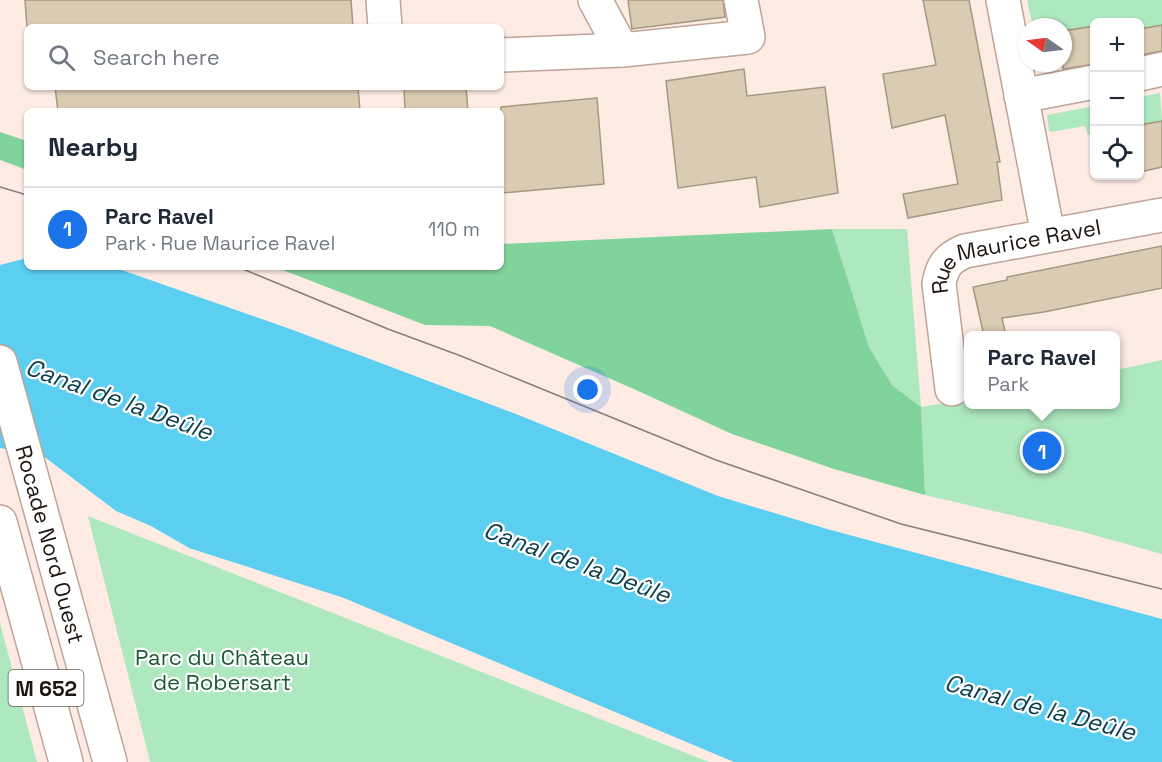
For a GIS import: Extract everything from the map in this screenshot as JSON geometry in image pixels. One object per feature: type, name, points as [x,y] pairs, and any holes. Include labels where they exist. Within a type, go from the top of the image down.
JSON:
[{"type":"main road","points":[[383,0],[385,24]]},
{"type":"main road","points":[[596,0],[622,50]]},
{"type":"main road","points":[[504,55],[622,50],[748,37],[741,0]]},
{"type":"main road","points":[[1003,0],[1048,235]]},
{"type":"main road","points":[[1144,73],[1162,69]]},
{"type":"main road","points":[[1021,96],[1090,83]]},
{"type":"main road","name":"Rue Maurice Ravel","points":[[952,389],[939,284],[946,262],[964,251],[1162,215]]},
{"type":"main road","name":"Rocade Nord Ouest","points":[[0,362],[110,762]]},
{"type":"main road","name":"Rocade Nord Ouest","points":[[0,522],[66,762]]},
{"type":"green space","points":[[1027,0],[1162,0],[1162,25],[1144,29],[1144,18],[1090,18],[1090,28],[1072,39],[1072,18],[1031,18]]},
{"type":"green space","points":[[1160,93],[1162,121],[1144,124],[1144,96]]},
{"type":"green space","points":[[1090,107],[1090,135],[1088,135],[1085,126],[1051,132],[1047,115]]},
{"type":"green space","points":[[0,132],[24,140],[24,169],[0,160]]},
{"type":"green space","points":[[832,229],[907,229],[921,407],[892,385],[869,347]]},
{"type":"green space","points":[[832,229],[869,347],[892,385],[921,407],[925,495],[834,469],[732,434],[490,326],[425,325],[283,270],[504,270],[504,244]]},
{"type":"green space","points":[[1162,360],[1162,554],[1083,532],[925,495],[921,407],[964,400],[964,409],[1120,409],[1120,369]]},
{"type":"green space","name":"Parc du Château de Robersart","points":[[88,516],[709,762],[150,762]]},
{"type":"green space","points":[[0,623],[37,762],[0,762]]},
{"type":"water","name":"Canal de la Deûle","points":[[24,259],[24,270],[122,270],[293,330],[521,416],[718,496],[827,529],[1162,619],[1162,762],[734,762],[344,598],[189,548],[151,526],[116,511],[42,455],[0,448],[0,265]]},
{"type":"building","points":[[25,0],[351,0],[353,24],[27,24]]},
{"type":"building","points":[[628,0],[723,0],[725,17],[632,29]]},
{"type":"building","points":[[923,0],[969,0],[1000,162],[997,162],[1002,200],[908,218],[903,194],[958,184],[945,115],[892,128],[883,74],[936,65]]},
{"type":"building","points":[[1162,25],[1162,51],[1144,54],[1144,28]]},
{"type":"building","points":[[1090,27],[1090,65],[1072,68],[1072,30]]},
{"type":"building","points":[[744,69],[747,96],[825,87],[838,193],[760,207],[756,177],[678,188],[666,81]]},
{"type":"building","points":[[55,90],[358,90],[360,108],[58,108]]},
{"type":"building","points":[[404,90],[466,90],[468,108],[405,108]]},
{"type":"building","points":[[597,98],[604,184],[504,193],[504,108],[501,107]]},
{"type":"building","points":[[1162,121],[1162,167],[1144,171],[1144,126]]},
{"type":"building","points":[[1162,246],[1162,288],[1044,312],[1002,318],[1005,331],[983,331],[973,287],[1007,280],[1007,277]]},
{"type":"tram line","points":[[0,187],[24,194]]},
{"type":"tram line","points":[[245,270],[716,460],[901,524],[1162,589]]},
{"type":"place","name":"Parc Ravel","points":[[1042,451]]}]
